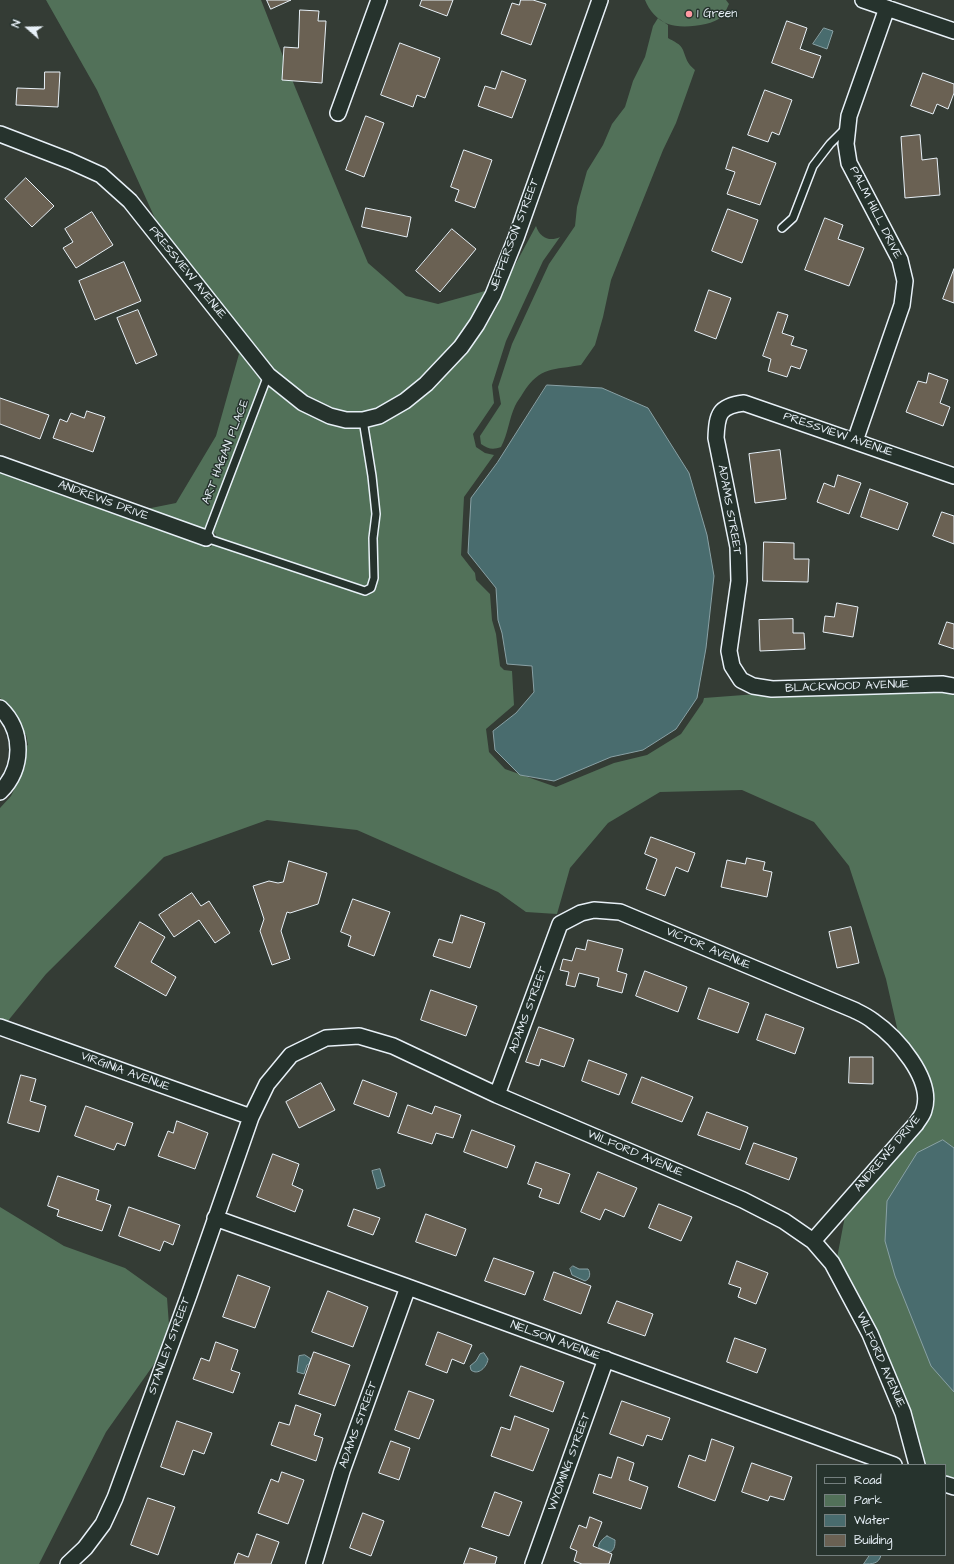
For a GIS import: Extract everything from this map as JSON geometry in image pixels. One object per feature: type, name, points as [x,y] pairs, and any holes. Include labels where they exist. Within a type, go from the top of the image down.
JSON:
[{"type":"street","points":[[338,113],[379,0]]},
{"type":"street","name":"JEFFERSON STREET","points":[[363,420],[379,416],[405,401],[421,388],[461,347],[477,324],[493,295],[516,238],[600,0]]},
{"type":"street","points":[[863,0],[954,31]]},
{"type":"street","name":"PALM HILL DRIVE","points":[[855,441],[902,305],[904,281],[900,260],[849,163],[846,144],[849,116],[887,8]]},
{"type":"street","name":"PRESSVIEW AVENUE","points":[[0,134],[70,161],[101,175],[130,202],[268,375],[303,404],[330,416],[346,420],[363,420]]},
{"type":"street","name":"PRESSVIEW AVENUE","points":[[722,410],[732,404],[744,403],[954,476]]},
{"type":"street","name":"ADAMS STREET","points":[[722,410],[716,423],[716,438],[738,547],[739,581],[729,651],[732,666],[741,680]]},
{"type":"street","name":"ANDREWS DRIVE","points":[[0,464],[206,538]]},
{"type":"street","name":"BLACKWOOD AVENUE","points":[[741,680],[753,686],[772,689],[942,684],[954,686]]},
{"type":"street","points":[[0,708],[9,716],[18,740],[17,764],[7,785],[0,792]]},
{"type":"street","name":"VICTOR AVENUE","points":[[560,924],[581,913],[594,910],[620,912],[854,1010]]},
{"type":"street","name":"ADAMS STREET","points":[[497,1095],[560,924]]},
{"type":"street","name":"ANDREWS DRIVE","points":[[813,1241],[916,1124],[924,1111],[926,1096],[925,1090],[922,1079],[911,1059],[892,1037],[873,1021],[854,1010]]},
{"type":"street","name":"VIRGINIA AVENUE","points":[[0,1027],[251,1117]]},
{"type":"street","name":"WILFORD AVENUE","points":[[251,1117],[267,1084],[291,1055],[326,1038],[359,1036],[393,1046],[497,1095],[743,1200],[784,1221],[813,1241],[832,1263],[870,1334],[903,1413],[917,1464]]},
{"type":"street","name":"STANLEY STREET","points":[[68,1564],[84,1548],[103,1524],[115,1498],[251,1117]]},
{"type":"street","name":"NELSON AVENUE","points":[[215,1218],[891,1464]]},
{"type":"street","name":"ADAMS STREET","points":[[314,1564],[342,1471],[408,1287]]},
{"type":"street","name":"WYOMING STREET","points":[[533,1564],[606,1360]]},
{"type":"lane","points":[[782,228],[793,218],[812,166],[830,144],[848,126]]},
{"type":"lane","name":"ART HAGAN PLACE","points":[[206,538],[268,375]]},
{"type":"lane","points":[[206,538],[365,591],[371,588],[374,578],[373,538],[376,514],[372,476],[363,420]]},
{"type":"green space","points":[[46,0],[261,0],[295,87],[368,263],[406,296],[438,304],[485,291],[470,321],[455,342],[420,379],[400,396],[375,410],[361,413],[346,413],[333,410],[308,398],[274,370],[158,225],[97,90]]},
{"type":"green space","name":"1 Green","points":[[645,0],[726,0],[729,4],[724,14],[711,23],[696,26],[673,26],[660,20],[651,11]]},
{"type":"green space","points":[[658,18],[668,25],[668,38],[681,46],[688,63],[695,70],[676,123],[663,150],[611,280],[595,345],[581,365],[555,369],[535,378],[529,384],[516,404],[501,447],[493,449],[488,448],[481,444],[480,436],[501,404],[498,387],[512,344],[549,264],[575,226],[577,207],[587,171],[603,145],[612,124],[625,107],[633,81],[645,57],[653,26]]},
{"type":"green space","points":[[536,226],[540,233],[546,238],[553,239],[560,237],[543,261],[506,341],[492,385],[494,403],[473,434],[476,447],[485,453],[494,455],[464,497],[461,555],[475,573],[476,580],[490,594],[492,620],[496,634],[500,666],[504,670],[512,671],[514,705],[486,729],[489,752],[505,769],[556,787],[614,763],[647,755],[681,734],[703,702],[704,698],[757,694],[942,691],[954,694],[954,1479],[946,1476],[946,1464],[925,1464],[910,1411],[878,1332],[837,1258],[845,1216],[923,1128],[932,1112],[934,1095],[929,1076],[917,1055],[898,1032],[886,979],[849,866],[814,822],[742,790],[660,792],[608,823],[570,868],[557,914],[526,912],[498,892],[357,830],[267,820],[164,857],[46,974],[7,1022],[0,1019],[0,808],[11,796],[25,767],[26,746],[28,745],[26,734],[24,734],[16,714],[0,698],[0,472],[211,547],[216,534],[146,509],[176,503],[216,436],[239,354],[213,318],[261,379],[344,427],[358,429],[383,423],[411,407],[432,389],[467,351],[484,329],[498,305],[508,278]]},
{"type":"green space","points":[[0,1207],[64,1246],[125,1268],[167,1298],[169,1325],[157,1360],[106,1432],[39,1564],[0,1564]]},
{"type":"water","points":[[824,28],[833,31],[827,49],[813,44]]},
{"type":"water","points":[[547,385],[602,388],[648,408],[689,473],[707,535],[714,576],[706,648],[697,698],[676,729],[643,750],[611,757],[554,781],[520,775],[495,750],[493,731],[516,713],[534,692],[532,666],[507,664],[502,633],[498,620],[496,588],[468,553],[471,498],[497,463]]},
{"type":"water","points":[[943,1140],[954,1148],[954,1392],[931,1366],[895,1276],[885,1241],[887,1201],[917,1153]]},
{"type":"water","points":[[380,1169],[385,1186],[377,1189],[372,1171]]},
{"type":"water","points":[[573,1266],[579,1269],[588,1269],[590,1274],[588,1279],[585,1281],[572,1275],[570,1269]]},
{"type":"water","points":[[484,1353],[488,1359],[484,1368],[474,1372],[471,1370],[470,1366],[476,1361],[480,1354]]},
{"type":"water","points":[[305,1355],[311,1359],[304,1374],[297,1372],[299,1356]]},
{"type":"water","points":[[607,1536],[615,1540],[614,1548],[610,1552],[599,1548],[601,1541]]},
{"type":"water","points":[[869,1556],[881,1556],[877,1562],[872,1564],[864,1564]]},
{"type":"building","points":[[267,0],[291,0],[271,9]]},
{"type":"building","points":[[422,0],[453,0],[447,16],[420,6]]},
{"type":"building","points":[[521,0],[533,0],[546,4],[531,45],[501,34],[512,3],[519,5]]},
{"type":"building","points":[[300,10],[319,11],[318,21],[326,21],[322,83],[282,80],[284,47],[298,48]]},
{"type":"building","points":[[787,21],[807,28],[800,49],[821,56],[813,78],[772,63]]},
{"type":"building","points":[[400,43],[440,58],[425,98],[417,95],[413,107],[381,95]]},
{"type":"building","points":[[502,71],[526,80],[512,118],[478,106],[485,86],[495,89]]},
{"type":"building","points":[[45,72],[60,72],[58,107],[16,105],[17,88],[44,89]]},
{"type":"building","points":[[923,73],[954,84],[954,93],[948,109],[937,104],[933,114],[911,106]]},
{"type":"building","points":[[765,90],[792,100],[779,135],[772,132],[768,142],[748,135]]},
{"type":"building","points":[[366,116],[384,123],[364,177],[346,170]]},
{"type":"building","points":[[920,135],[922,160],[937,158],[940,195],[905,198],[901,137]]},
{"type":"building","points":[[733,147],[776,163],[760,205],[727,194],[735,172],[726,169]]},
{"type":"building","points":[[464,150],[492,160],[475,208],[455,201],[459,190],[451,187]]},
{"type":"building","points":[[26,178],[54,206],[32,227],[5,199]]},
{"type":"building","points":[[366,208],[411,217],[407,237],[362,227]]},
{"type":"building","points":[[728,209],[758,220],[742,263],[712,251]]},
{"type":"building","points":[[92,212],[113,245],[76,268],[63,248],[73,242],[65,229]]},
{"type":"building","points":[[825,218],[843,225],[838,239],[864,248],[849,286],[805,270]]},
{"type":"building","points":[[452,229],[476,249],[440,292],[416,271]]},
{"type":"building","points":[[124,262],[141,301],[95,320],[79,281]]},
{"type":"building","points":[[954,269],[954,303],[943,299]]},
{"type":"building","points":[[709,290],[731,298],[716,339],[695,331]]},
{"type":"building","points":[[138,310],[157,355],[136,364],[117,318]]},
{"type":"building","points":[[778,312],[788,315],[782,333],[794,337],[791,345],[807,350],[800,369],[791,366],[787,377],[768,371],[771,359],[763,356]]},
{"type":"building","points":[[929,373],[948,380],[940,403],[950,407],[943,426],[906,412],[918,381],[926,383]]},
{"type":"building","points":[[0,398],[49,415],[40,439],[0,424]]},
{"type":"building","points":[[87,411],[105,417],[93,452],[53,438],[60,419],[67,422],[71,413],[84,418]]},
{"type":"building","points":[[780,450],[786,499],[755,503],[749,454]]},
{"type":"building","points":[[838,475],[861,483],[849,514],[817,502],[824,483],[834,487]]},
{"type":"building","points":[[870,489],[908,503],[898,530],[861,517]]},
{"type":"building","points":[[942,512],[954,516],[954,544],[933,536]]},
{"type":"building","points":[[764,542],[794,543],[794,559],[809,559],[808,582],[763,581]]},
{"type":"building","points":[[837,603],[858,607],[853,637],[823,632],[825,616],[834,617]]},
{"type":"building","points":[[793,619],[793,633],[804,633],[805,649],[760,651],[759,620]]},
{"type":"building","points":[[947,622],[954,624],[954,649],[939,644]]},
{"type":"building","points":[[651,837],[695,853],[688,872],[676,867],[665,896],[646,889],[657,859],[645,854]]},
{"type":"building","points":[[747,858],[765,862],[763,870],[772,872],[767,897],[721,887],[727,860],[745,864]]},
{"type":"building","points":[[289,861],[327,873],[318,904],[290,913],[287,912],[281,931],[290,959],[272,965],[260,931],[264,919],[253,886],[269,881],[278,883],[283,882]]},
{"type":"building","points":[[192,893],[201,906],[209,901],[230,933],[215,943],[199,920],[174,937],[159,915]]},
{"type":"building","points":[[353,899],[390,912],[374,956],[348,946],[351,936],[341,932]]},
{"type":"building","points":[[461,915],[485,923],[470,968],[433,956],[439,939],[452,943]]},
{"type":"building","points":[[140,922],[165,937],[151,962],[176,977],[166,996],[115,967]]},
{"type":"building","points":[[851,927],[859,963],[837,968],[829,932]]},
{"type":"building","points":[[588,940],[623,949],[617,971],[627,974],[622,993],[597,986],[599,978],[579,973],[575,987],[566,985],[569,972],[560,970],[563,959],[572,961],[576,948],[585,950]]},
{"type":"building","points":[[645,971],[687,987],[678,1012],[636,996]]},
{"type":"building","points":[[709,988],[749,1003],[738,1033],[698,1019]]},
{"type":"building","points":[[431,990],[477,1006],[466,1036],[421,1020]]},
{"type":"building","points":[[766,1014],[804,1028],[795,1054],[757,1040]]},
{"type":"building","points":[[539,1027],[574,1039],[564,1067],[541,1059],[539,1066],[526,1062]]},
{"type":"building","points":[[850,1057],[873,1057],[873,1084],[849,1083]]},
{"type":"building","points":[[589,1060],[627,1074],[619,1095],[582,1081]]},
{"type":"building","points":[[21,1075],[36,1079],[30,1101],[46,1106],[39,1132],[8,1123]]},
{"type":"building","points":[[642,1077],[693,1097],[682,1122],[632,1103]]},
{"type":"building","points":[[363,1080],[397,1093],[389,1117],[354,1104]]},
{"type":"building","points":[[321,1083],[335,1110],[299,1128],[286,1102]]},
{"type":"building","points":[[408,1105],[432,1114],[435,1106],[461,1115],[453,1138],[436,1133],[432,1144],[398,1133]]},
{"type":"building","points":[[86,1106],[133,1123],[125,1146],[117,1143],[114,1150],[75,1136]]},
{"type":"building","points":[[707,1112],[748,1127],[740,1150],[698,1135]]},
{"type":"building","points":[[177,1121],[208,1133],[195,1169],[158,1156],[168,1131],[173,1133]]},
{"type":"building","points":[[472,1130],[515,1146],[507,1168],[464,1152]]},
{"type":"building","points":[[754,1143],[797,1158],[789,1180],[746,1164]]},
{"type":"building","points":[[273,1154],[299,1164],[292,1185],[303,1190],[295,1212],[257,1197]]},
{"type":"building","points":[[536,1162],[570,1174],[559,1204],[539,1197],[542,1189],[528,1184]]},
{"type":"building","points":[[598,1172],[637,1188],[624,1217],[605,1209],[600,1220],[581,1212]]},
{"type":"building","points":[[58,1176],[99,1190],[96,1200],[111,1205],[102,1231],[57,1216],[59,1210],[48,1206]]},
{"type":"building","points":[[659,1204],[692,1217],[681,1241],[649,1228]]},
{"type":"building","points":[[129,1207],[180,1225],[173,1245],[164,1241],[160,1251],[119,1236]]},
{"type":"building","points":[[354,1209],[380,1218],[373,1235],[348,1226]]},
{"type":"building","points":[[426,1214],[466,1229],[456,1256],[416,1242]]},
{"type":"building","points":[[494,1258],[534,1272],[525,1295],[485,1281]]},
{"type":"building","points":[[737,1261],[768,1273],[756,1304],[738,1297],[741,1288],[729,1284]]},
{"type":"building","points":[[554,1272],[591,1286],[581,1314],[544,1300]]},
{"type":"building","points":[[238,1275],[270,1287],[255,1328],[223,1317]]},
{"type":"building","points":[[328,1291],[368,1307],[353,1347],[312,1332]]},
{"type":"building","points":[[617,1301],[653,1314],[645,1336],[608,1323]]},
{"type":"building","points":[[438,1332],[472,1345],[464,1364],[452,1359],[447,1373],[426,1365]]},
{"type":"building","points":[[735,1338],[766,1349],[757,1373],[727,1362]]},
{"type":"building","points":[[216,1342],[238,1350],[231,1370],[240,1373],[233,1393],[193,1379],[201,1358],[209,1361]]},
{"type":"building","points":[[314,1352],[350,1365],[335,1406],[299,1394]]},
{"type":"building","points":[[521,1366],[564,1382],[553,1412],[510,1396]]},
{"type":"building","points":[[409,1391],[434,1400],[419,1439],[395,1430]]},
{"type":"building","points":[[622,1401],[670,1418],[662,1440],[647,1435],[643,1446],[610,1434]]},
{"type":"building","points":[[296,1405],[321,1414],[314,1435],[323,1438],[316,1461],[271,1445],[279,1422],[289,1425]]},
{"type":"building","points":[[515,1416],[549,1429],[533,1471],[491,1456],[501,1427],[510,1430]]},
{"type":"building","points":[[177,1421],[212,1433],[204,1454],[193,1450],[184,1475],[161,1467]]},
{"type":"building","points":[[712,1439],[734,1447],[715,1501],[678,1487],[689,1455],[705,1461]]},
{"type":"building","points":[[391,1441],[410,1448],[399,1480],[379,1473]]},
{"type":"building","points":[[618,1457],[634,1463],[629,1480],[648,1487],[641,1509],[593,1493],[599,1474],[611,1478]]},
{"type":"building","points":[[752,1463],[792,1477],[784,1500],[770,1496],[768,1501],[742,1492]]},
{"type":"building","points":[[282,1472],[304,1480],[288,1524],[258,1513],[271,1479],[278,1482]]},
{"type":"building","points":[[495,1492],[522,1502],[509,1536],[482,1527]]},
{"type":"building","points":[[148,1498],[175,1507],[158,1555],[131,1545]]},
{"type":"building","points":[[363,1513],[384,1521],[371,1556],[350,1548]]},
{"type":"building","points":[[590,1517],[602,1522],[593,1546],[612,1554],[609,1564],[582,1564],[574,1561],[577,1551],[570,1548],[579,1525],[586,1528]]},
{"type":"building","points":[[257,1534],[279,1542],[271,1564],[234,1564],[238,1553],[248,1557]]},
{"type":"building","points":[[470,1548],[497,1557],[495,1564],[464,1564]]},
{"type":"place","name":"1 Green","points":[[689,14]]}]
